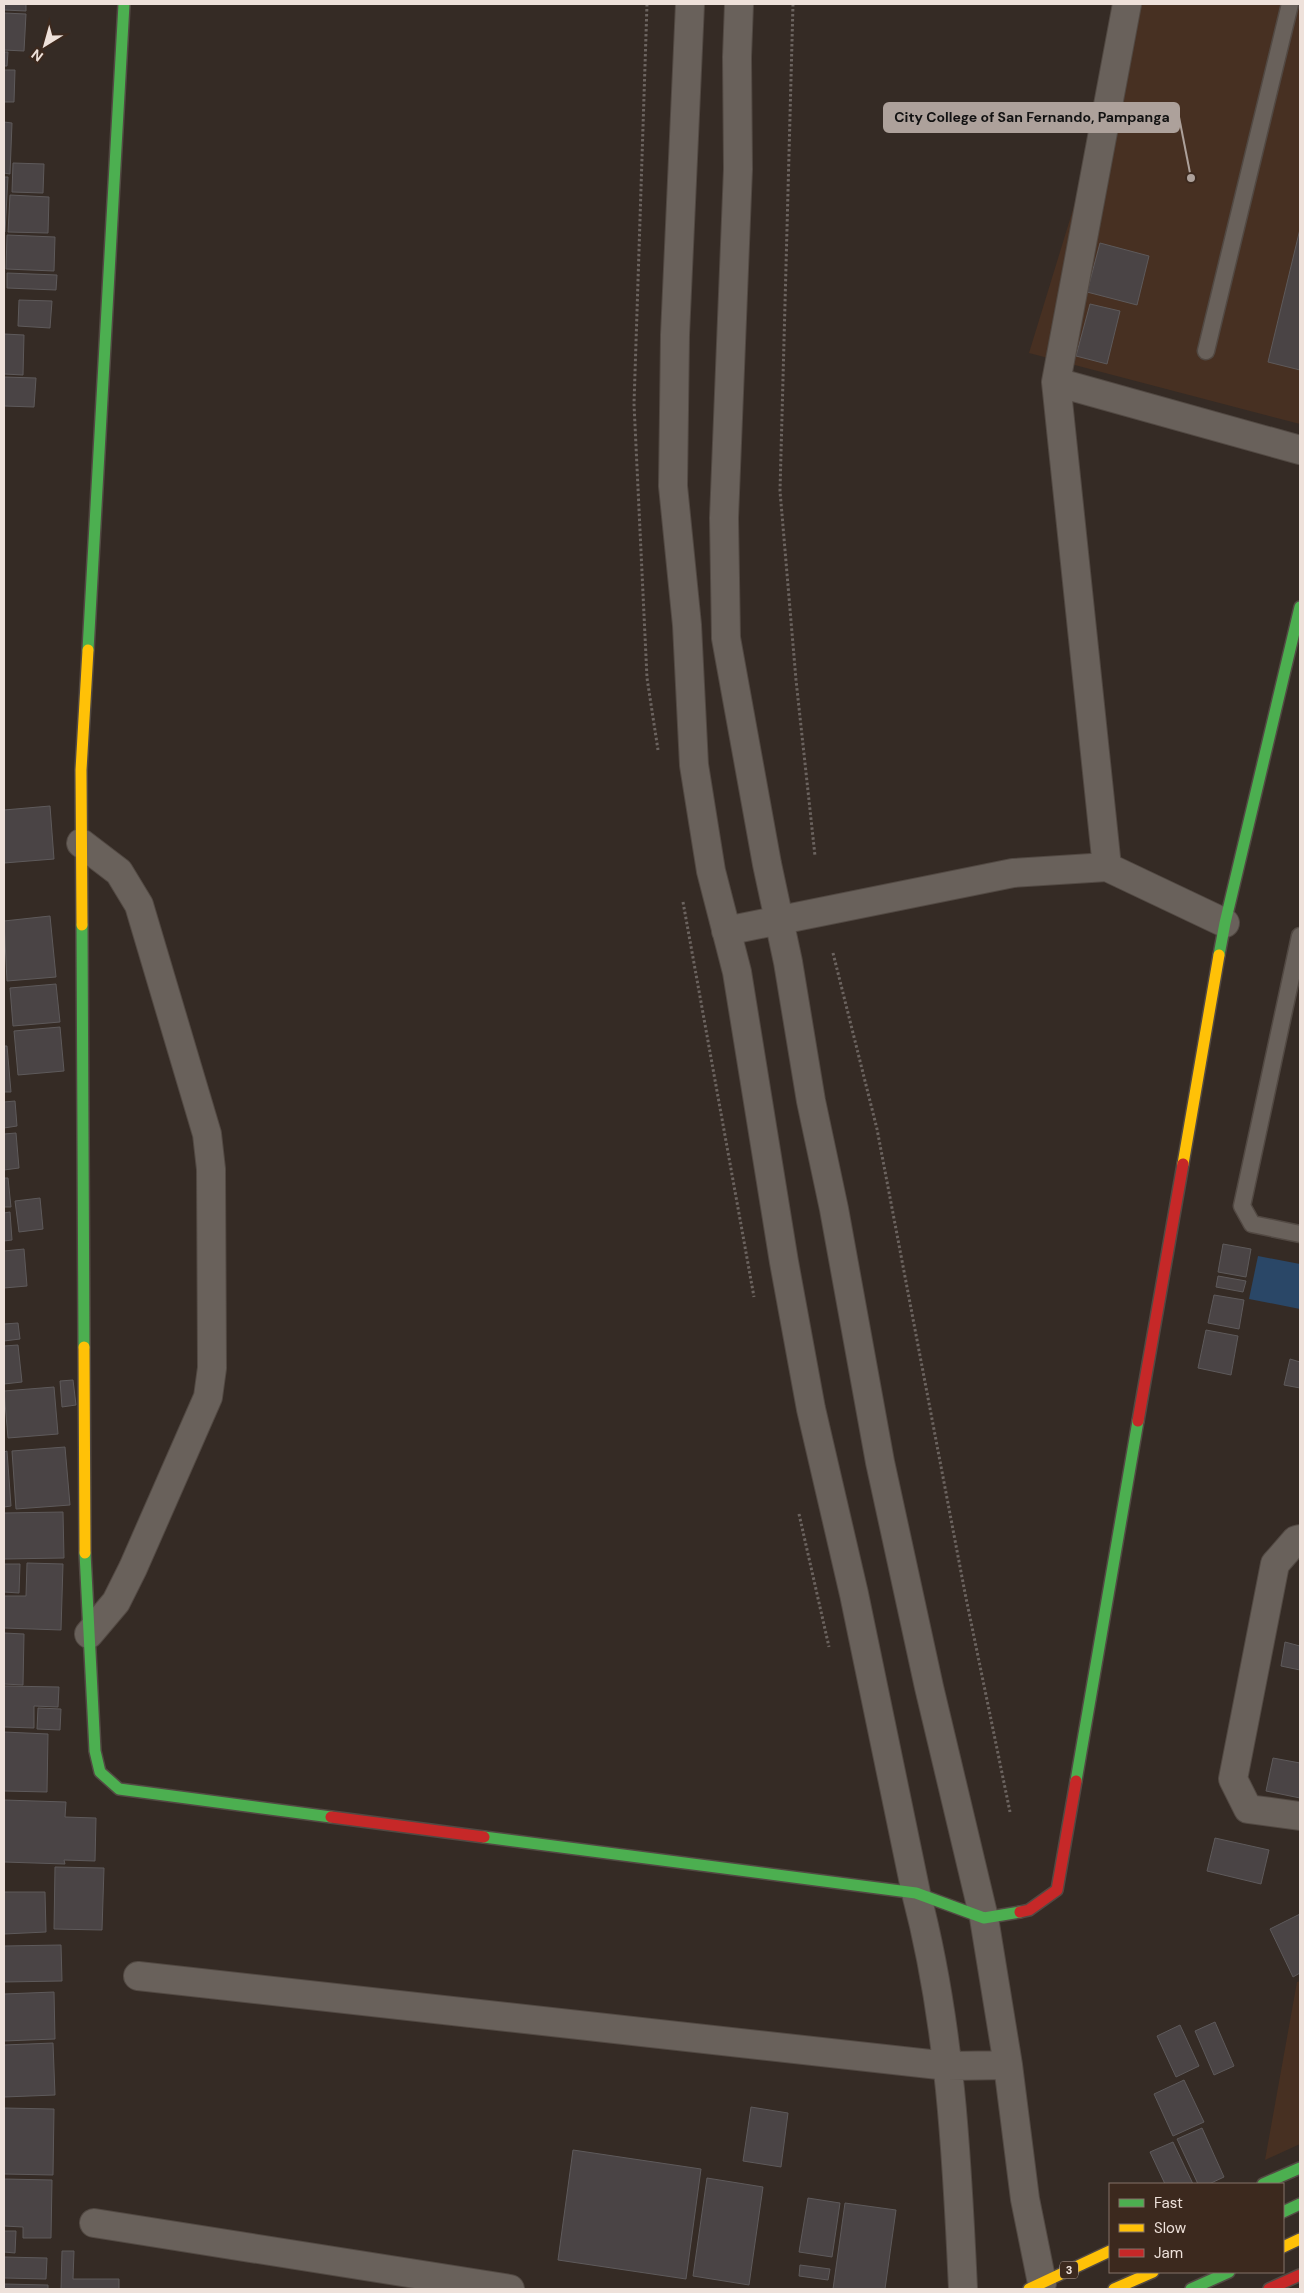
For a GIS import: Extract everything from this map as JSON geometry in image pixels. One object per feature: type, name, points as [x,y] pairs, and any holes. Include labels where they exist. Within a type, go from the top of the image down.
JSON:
[{"type":"main road","points":[[124,4],[82,760],[85,1573],[95,1751],[100,1772],[119,1789],[916,1893],[984,1918],[1029,1910],[1057,1890],[1225,923],[1300,607]]},
{"type":"main road","points":[[1265,2183],[1300,2168]]},
{"type":"main road","points":[[1284,2212],[1300,2204]]},
{"type":"main road","points":[[1284,2247],[1300,2239]]},
{"type":"main road","name":"3","points":[[1035,2286],[1109,2251]]},
{"type":"main road","points":[[1114,2289],[1151,2273]]},
{"type":"main road","points":[[1192,2289],[1227,2273]]},
{"type":"main road","points":[[1269,2289],[1300,2275]]},
{"type":"street","points":[[690,4],[675,335],[673,486],[687,626],[694,765],[711,871],[737,972],[784,1262],[811,1409],[854,1594],[916,1893],[929,1942],[948,2066],[964,2289]]},
{"type":"street","points":[[738,4],[736,57],[738,179],[724,518],[726,638],[788,962],[811,1101],[834,1209],[880,1462],[929,1687],[984,1918],[1008,2065],[1035,2286]]},
{"type":"street","points":[[1107,867],[1056,382],[1127,4]]},
{"type":"street","points":[[1056,382],[1300,450]]},
{"type":"street","points":[[82,843],[119,872],[139,905],[198,1099],[207,1134],[211,1169],[212,1368],[208,1397],[133,1568],[116,1602],[88,1634]]},
{"type":"street","points":[[726,932],[1013,873],[1107,867],[1225,923]]},
{"type":"street","points":[[1300,1539],[1296,1540],[1275,1564],[1233,1779],[1248,1809],[1300,1816]]},
{"type":"street","points":[[138,1976],[948,2066],[1008,2065]]},
{"type":"street","points":[[94,2223],[510,2289]]},
{"type":"lane","points":[[1206,351],[1290,4]]},
{"type":"lane","points":[[1300,936],[1242,1206],[1252,1224],[1300,1234]]},
{"type":"path","points":[[793,4],[780,491],[796,680],[815,856]]},
{"type":"path","points":[[834,953],[877,1129],[1010,1812]]},
{"type":"shaded area","points":[[1136,4],[1300,4],[1300,424],[1029,353]]},
{"type":"shaded area","points":[[1300,1981],[1300,2144],[1265,2160],[1297,1982]]},
{"type":"water","points":[[1258,1256],[1300,1264],[1300,1309],[1249,1299]]},
{"type":"building","points":[[4,4],[26,4],[26,11],[4,10]]},
{"type":"building","points":[[4,13],[26,14],[24,51],[4,50]]},
{"type":"building","points":[[4,52],[8,52],[7,66],[4,66]]},
{"type":"building","points":[[4,70],[15,70],[14,102],[4,102]]},
{"type":"building","points":[[4,122],[12,123],[10,174],[4,173]]},
{"type":"building","points":[[13,163],[44,164],[43,193],[12,192]]},
{"type":"building","points":[[4,177],[8,177],[5,232],[4,232]]},
{"type":"building","points":[[10,195],[49,197],[48,233],[8,232]]},
{"type":"building","points":[[1300,229],[1300,370],[1268,362]]},
{"type":"building","points":[[7,235],[55,237],[54,271],[6,269]]},
{"type":"building","points":[[1100,243],[1149,256],[1137,305],[1087,292]]},
{"type":"building","points":[[7,273],[57,275],[56,290],[7,288]]},
{"type":"building","points":[[19,300],[52,301],[50,328],[18,326]]},
{"type":"building","points":[[1090,304],[1120,311],[1107,364],[1076,356]]},
{"type":"building","points":[[4,334],[24,335],[23,375],[4,374]]},
{"type":"building","points":[[4,377],[36,378],[34,407],[4,406]]},
{"type":"building","points":[[50,806],[54,859],[4,863],[4,810]]},
{"type":"building","points":[[50,916],[56,977],[7,981],[4,921]]},
{"type":"building","points":[[56,984],[60,1022],[13,1026],[10,988]]},
{"type":"building","points":[[60,1027],[64,1071],[18,1075],[14,1031]]},
{"type":"building","points":[[4,1046],[7,1046],[11,1092],[4,1092]]},
{"type":"building","points":[[15,1101],[17,1126],[4,1128],[4,1102]]},
{"type":"building","points":[[16,1133],[19,1168],[4,1170],[4,1134]]},
{"type":"building","points":[[4,1178],[8,1178],[11,1207],[4,1207]]},
{"type":"building","points":[[40,1198],[43,1229],[19,1232],[15,1201]]},
{"type":"building","points":[[10,1212],[12,1240],[4,1241],[4,1213]]},
{"type":"building","points":[[1223,1244],[1251,1249],[1246,1277],[1218,1272]]},
{"type":"building","points":[[24,1249],[27,1286],[4,1288],[4,1251]]},
{"type":"building","points":[[1218,1276],[1246,1281],[1243,1292],[1216,1287]]},
{"type":"building","points":[[1214,1295],[1244,1300],[1239,1329],[1208,1323]]},
{"type":"building","points":[[18,1323],[20,1339],[4,1341],[4,1324]]},
{"type":"building","points":[[1206,1330],[1238,1336],[1231,1375],[1198,1368]]},
{"type":"building","points":[[18,1345],[22,1382],[4,1384],[4,1346]]},
{"type":"building","points":[[1290,1359],[1300,1362],[1300,1388],[1284,1385]]},
{"type":"building","points":[[73,1380],[76,1405],[62,1407],[60,1381]]},
{"type":"building","points":[[54,1387],[58,1434],[8,1438],[4,1391]]},
{"type":"building","points":[[65,1447],[70,1505],[16,1509],[12,1451]]},
{"type":"building","points":[[7,1451],[11,1506],[4,1507],[4,1452]]},
{"type":"building","points":[[63,1512],[64,1558],[4,1559],[4,1513]]},
{"type":"building","points":[[27,1563],[63,1564],[61,1630],[4,1628],[4,1596],[26,1596]]},
{"type":"building","points":[[4,1564],[20,1564],[19,1593],[4,1592]]},
{"type":"building","points":[[4,1633],[24,1634],[23,1685],[4,1684]]},
{"type":"building","points":[[1285,1642],[1300,1646],[1300,1670],[1281,1666]]},
{"type":"building","points":[[4,1686],[59,1687],[58,1707],[34,1706],[34,1728],[4,1727]]},
{"type":"building","points":[[38,1708],[61,1709],[60,1730],[37,1729]]},
{"type":"building","points":[[4,1732],[48,1734],[47,1792],[4,1791]]},
{"type":"building","points":[[1273,1758],[1300,1763],[1300,1798],[1266,1791]]},
{"type":"building","points":[[4,1800],[66,1802],[65,1817],[96,1818],[95,1861],[64,1860],[65,1864],[4,1862]]},
{"type":"building","points":[[1215,1838],[1269,1850],[1261,1884],[1207,1871]]},
{"type":"building","points":[[55,1867],[104,1868],[102,1930],[54,1929]]},
{"type":"building","points":[[4,1892],[45,1892],[46,1932],[4,1934]]},
{"type":"building","points":[[1300,1914],[1300,1973],[1293,1977],[1270,1929]]},
{"type":"building","points":[[61,1945],[62,1981],[4,1982],[4,1946]]},
{"type":"building","points":[[54,1992],[55,2039],[4,2041],[4,1994]]},
{"type":"building","points":[[1215,2022],[1234,2066],[1214,2075],[1195,2031]]},
{"type":"building","points":[[1180,2025],[1199,2066],[1176,2077],[1157,2036]]},
{"type":"building","points":[[53,2043],[55,2095],[4,2097],[4,2045]]},
{"type":"building","points":[[1184,2080],[1204,2122],[1173,2136],[1154,2094]]},
{"type":"building","points":[[751,2107],[788,2113],[781,2167],[743,2161]]},
{"type":"building","points":[[4,2108],[54,2109],[53,2175],[4,2174]]},
{"type":"building","points":[[1202,2128],[1224,2177],[1211,2183],[1198,2183],[1177,2139]]},
{"type":"building","points":[[1173,2142],[1193,2183],[1165,2183],[1150,2152]]},
{"type":"building","points":[[573,2150],[701,2169],[686,2279],[558,2260]]},
{"type":"building","points":[[707,2178],[763,2187],[749,2285],[693,2276]]},
{"type":"building","points":[[4,2179],[52,2180],[51,2238],[23,2238],[23,2227],[4,2226]]},
{"type":"building","points":[[808,2198],[840,2203],[832,2257],[799,2252]]},
{"type":"building","points":[[845,2203],[896,2210],[885,2289],[833,2289]]},
{"type":"building","points":[[4,2231],[16,2231],[15,2253],[4,2252]]},
{"type":"building","points":[[62,2251],[74,2251],[73,2279],[119,2279],[119,2289],[61,2289]]},
{"type":"building","points":[[4,2257],[47,2258],[46,2279],[4,2278]]},
{"type":"building","points":[[800,2265],[830,2269],[828,2280],[799,2276]]},
{"type":"building","points":[[4,2284],[48,2285],[48,2289],[4,2289]]},
{"type":"traffic: fast","points":[[88,650],[124,4]]},
{"type":"traffic: fast","points":[[1219,955],[1300,607]]},
{"type":"traffic: fast","points":[[82,925],[84,1347]]},
{"type":"traffic: fast","points":[[1076,1781],[1138,1421]]},
{"type":"traffic: fast","points":[[85,1553],[95,1751],[100,1772],[119,1789],[331,1817]]},
{"type":"traffic: fast","points":[[484,1837],[916,1893],[984,1918],[1020,1912]]},
{"type":"traffic: fast","points":[[1265,2183],[1300,2168]]},
{"type":"traffic: fast","points":[[1284,2212],[1300,2204]]},
{"type":"traffic: fast","points":[[1191,2289],[1227,2273]]},
{"type":"traffic: slow","points":[[82,925],[81,770],[88,650]]},
{"type":"traffic: slow","points":[[1183,1164],[1219,955]]},
{"type":"traffic: slow","points":[[84,1347],[85,1553]]},
{"type":"traffic: slow","points":[[1284,2247],[1300,2239]]},
{"type":"traffic: slow","points":[[1029,2289],[1109,2251]]},
{"type":"traffic: slow","points":[[1114,2289],[1151,2273]]},
{"type":"traffic: jam","points":[[1138,1421],[1183,1164]]},
{"type":"traffic: jam","points":[[1020,1912],[1029,1910],[1057,1890],[1076,1781]]},
{"type":"traffic: jam","points":[[331,1817],[484,1837]]},
{"type":"traffic: jam","points":[[1269,2289],[1300,2275]]},
{"type":"place","name":"City College of San Fernando, Pampanga","points":[[1191,178]]}]
